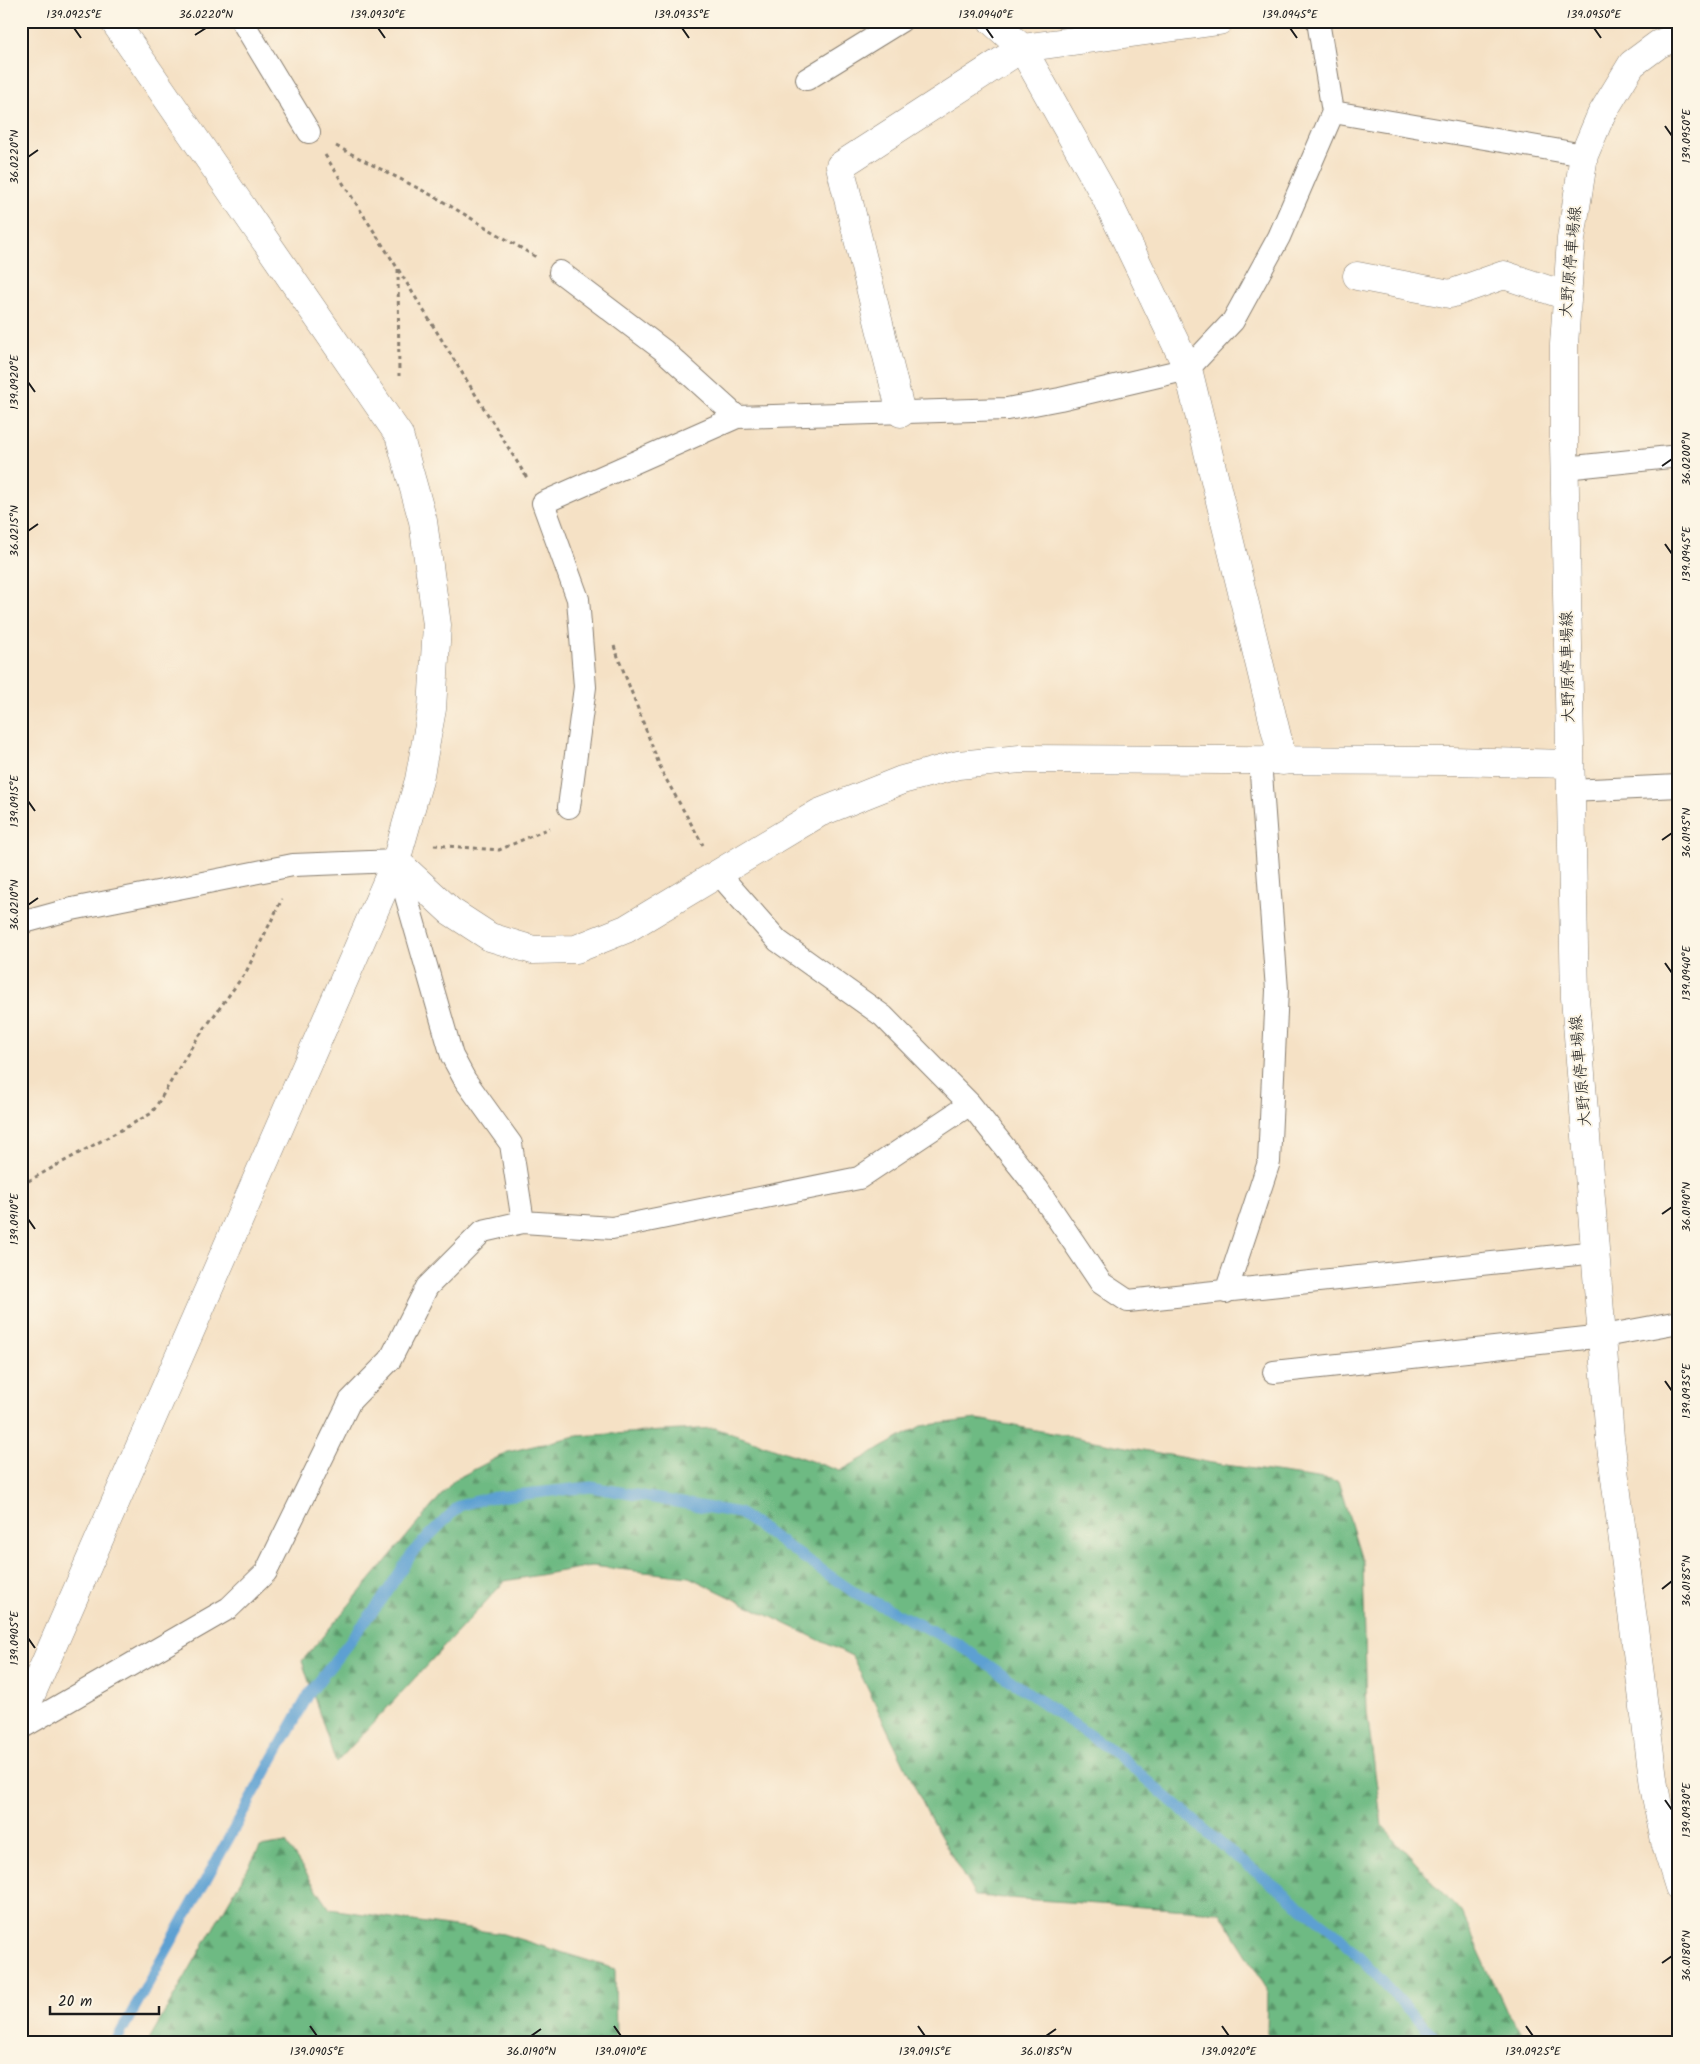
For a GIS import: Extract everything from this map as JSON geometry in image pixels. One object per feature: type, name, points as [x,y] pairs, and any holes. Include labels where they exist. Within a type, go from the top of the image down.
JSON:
[{"type":"street","points":[[21,1718],[399,852],[419,780],[432,709],[437,625],[423,521],[399,435],[114,21]]},
{"type":"street","points":[[992,21],[1022,48],[1105,196],[1188,369],[1271,760]]},
{"type":"street","points":[[901,413],[840,166],[1022,48],[1219,21]]},
{"type":"street","name":"大野原停車場線","points":[[1679,36],[1659,44],[1632,64],[1601,115],[1584,155],[1571,239],[1564,345],[1570,791],[1575,998],[1604,1336],[1610,1438],[1654,1786],[1665,1842],[1679,1887]]},
{"type":"street","points":[[1357,276],[1450,294],[1504,275],[1567,296]]},
{"type":"street","points":[[399,852],[450,911],[490,937],[533,950],[576,949],[626,929],[818,813],[902,780],[958,765],[1020,759],[1452,761],[1570,764]]},
{"type":"lane","points":[[242,21],[309,132]]},
{"type":"lane","points":[[807,79],[901,21]]},
{"type":"lane","points":[[569,807],[585,687],[579,609],[578,599],[543,503],[737,417],[1007,409],[1060,399],[1188,369],[1233,321],[1279,236],[1333,112],[1318,21]]},
{"type":"lane","points":[[1333,112],[1584,155]]},
{"type":"lane","points":[[560,272],[664,350],[737,417]]},
{"type":"lane","points":[[1565,468],[1679,456]]},
{"type":"lane","points":[[1226,1292],[1269,1162],[1277,990],[1271,760]]},
{"type":"lane","points":[[1570,791],[1679,786]]},
{"type":"lane","points":[[21,923],[72,909],[293,865],[399,852],[452,1056],[465,1080],[511,1144],[524,1222]]},
{"type":"lane","points":[[718,873],[778,941],[883,1016],[970,1104],[1037,1188],[1101,1283],[1128,1301],[1596,1252]]},
{"type":"lane","points":[[21,1728],[229,1608],[266,1572],[350,1401],[390,1360],[427,1287],[483,1231],[524,1222],[612,1228],[859,1178],[970,1104]]},
{"type":"lane","points":[[1274,1372],[1604,1336],[1679,1322]]},
{"type":"path","points":[[309,132],[398,269],[543,503]]},
{"type":"path","points":[[309,132],[437,198],[560,272]]},
{"type":"path","points":[[398,269],[399,435]]},
{"type":"path","points":[[613,642],[662,772],[718,873]]},
{"type":"path","points":[[399,852],[499,850],[547,831],[569,807]]},
{"type":"path","points":[[21,1185],[152,1113],[194,1043],[246,972],[280,904],[293,865]]},
{"type":"green space","points":[[977,1419],[1212,1463],[1338,1481],[1363,1563],[1367,1712],[1382,1826],[1461,1912],[1506,2010],[1531,2043],[1275,2043],[1266,2034],[1267,1988],[1220,1912],[975,1896],[929,1816],[852,1656],[689,1577],[591,1566],[505,1581],[336,1763],[302,1661],[454,1480],[508,1452],[576,1436],[715,1428],[840,1471],[921,1426]]},
{"type":"green space","points":[[286,1843],[330,1909],[503,1934],[615,1969],[616,2043],[147,2043],[260,1847]]},
{"type":"waterway","points":[[115,2043],[309,1694],[381,1601],[413,1552],[459,1506],[487,1498],[591,1487],[739,1513],[852,1591],[958,1644],[1118,1755],[1234,1855],[1338,1935],[1440,2043]]}]
